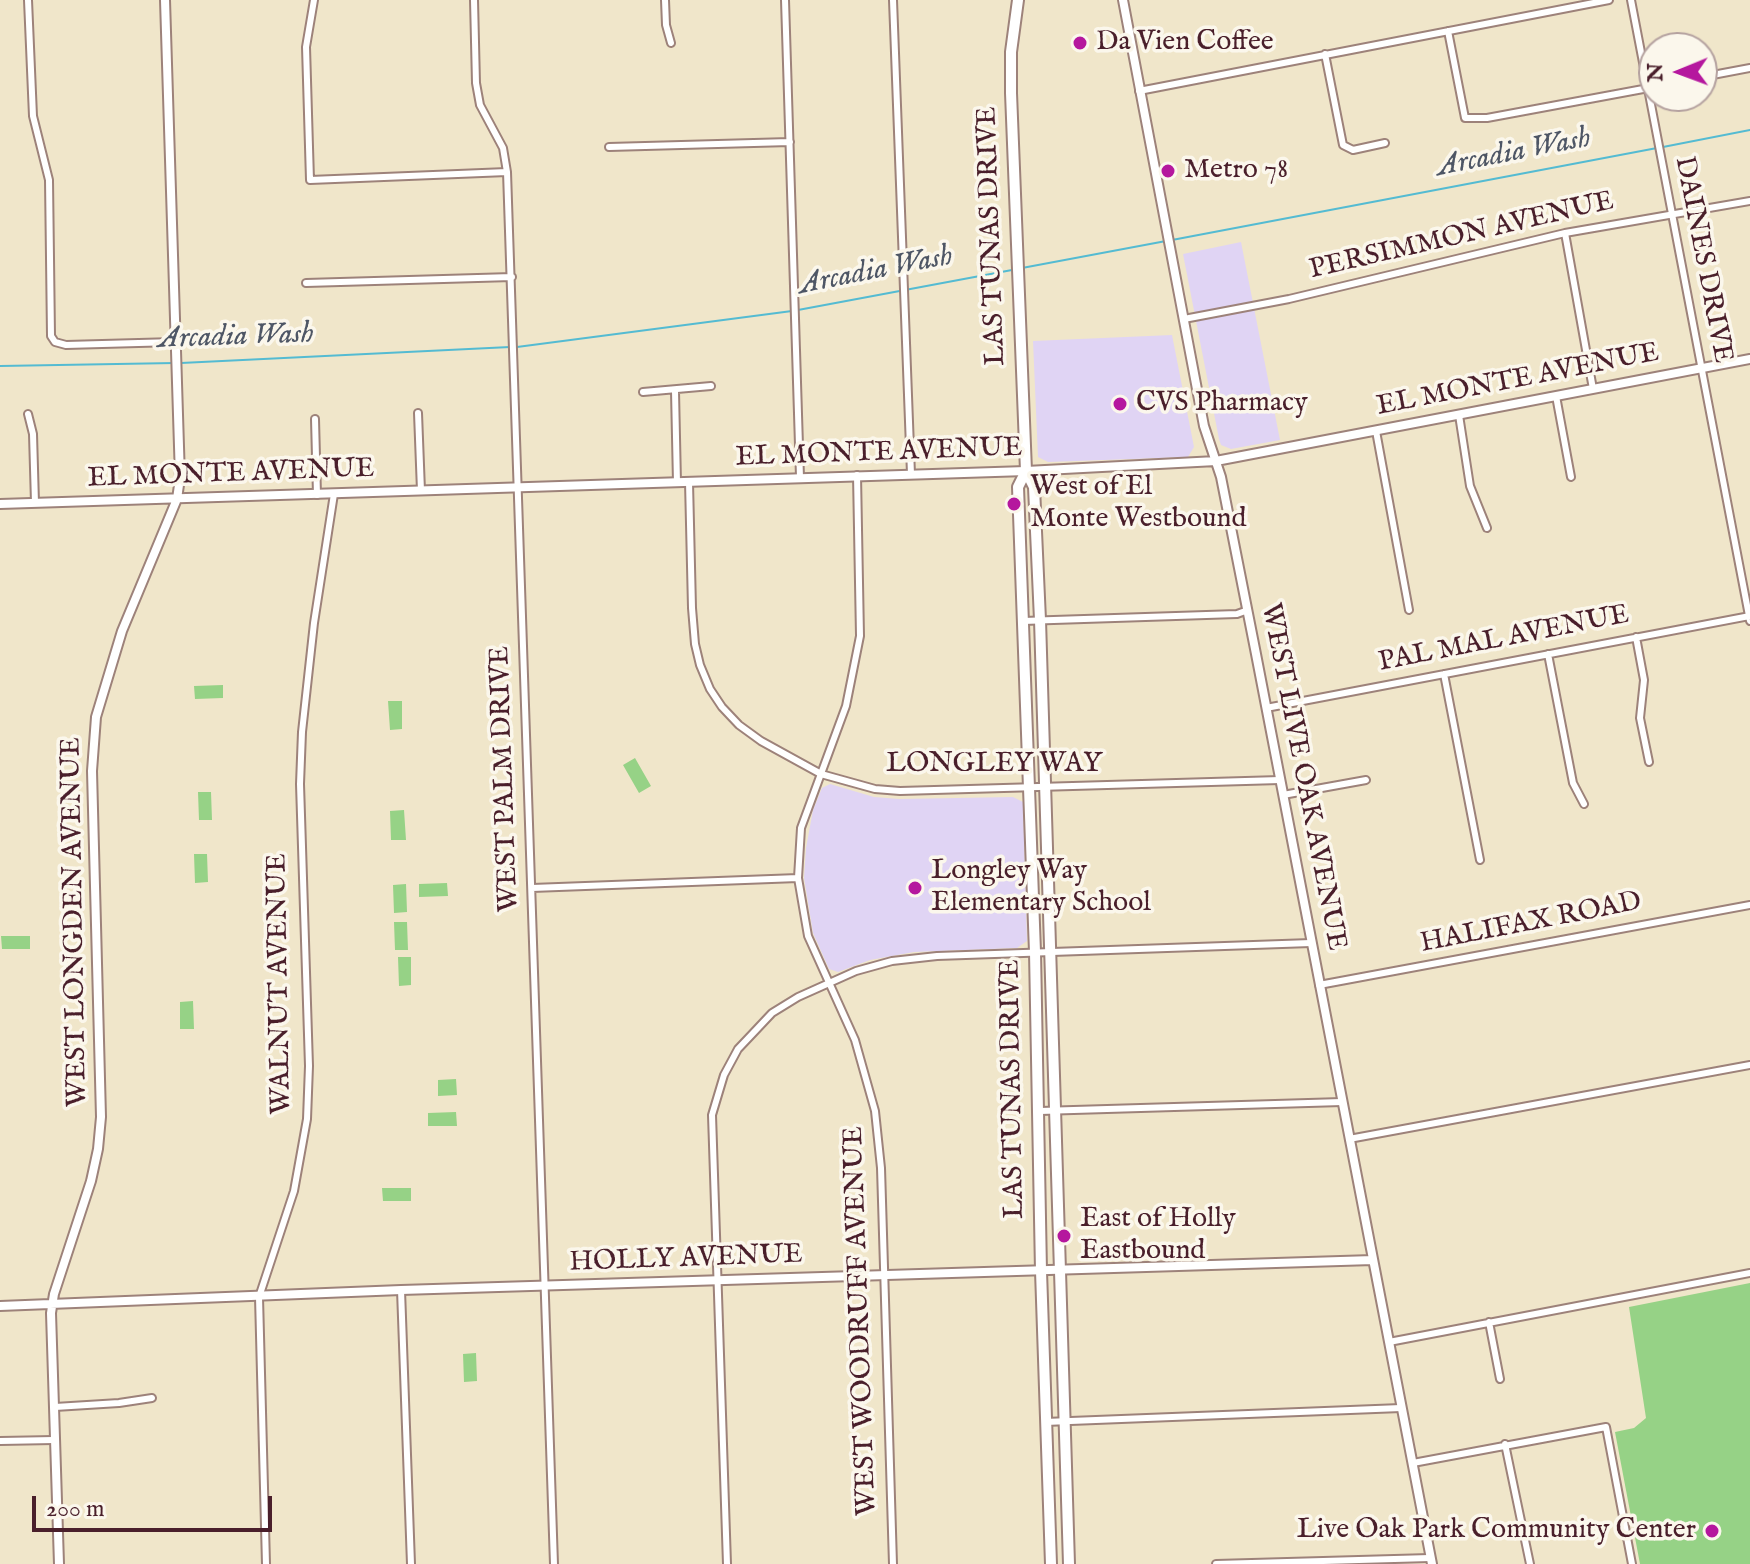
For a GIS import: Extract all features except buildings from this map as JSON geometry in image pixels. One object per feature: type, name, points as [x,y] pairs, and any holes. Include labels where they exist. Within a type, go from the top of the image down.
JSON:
[{"type":"main road","name":"LAS TUNAS DRIVE","points":[[1018,0],[1011,52],[1011,93],[1026,471],[1034,487],[1040,620],[1069,1564]]},
{"type":"main road","name":"LAS TUNAS DRIVE","points":[[1026,471],[1018,485],[1040,1111],[1041,1271],[1051,1564]]},
{"type":"street","points":[[28,0],[33,116],[49,180],[51,336],[55,342],[73,345],[175,342]]},
{"type":"street","name":"WEST LONGDEN AVENUE","points":[[59,1564],[52,1304],[91,1181],[101,1117],[92,771],[96,717],[113,656],[177,499],[180,478],[165,0]]},
{"type":"street","points":[[314,0],[306,47],[310,180],[507,172]]},
{"type":"street","name":"WEST PALM DRIVE","points":[[474,0],[476,83],[480,105],[503,148],[507,172],[554,1564]]},
{"type":"street","points":[[665,0],[666,25],[671,43]]},
{"type":"street","points":[[785,0],[800,477]]},
{"type":"street","points":[[893,0],[911,474]]},
{"type":"street","name":"WEST LIVE OAK AVENUE","points":[[1123,0],[1204,426],[1216,461],[1248,610],[1431,1561]]},
{"type":"street","points":[[1139,91],[1609,0]]},
{"type":"street","name":"DAINES DRIVE","points":[[1631,0],[1638,32]]},
{"type":"street","points":[[1448,31],[1465,118],[1487,118],[1638,89]]},
{"type":"street","points":[[1325,54],[1343,145],[1353,150],[1385,143]]},
{"type":"street","points":[[1718,74],[1750,68]]},
{"type":"street","name":"DAINES DRIVE","points":[[1654,112],[1750,618]]},
{"type":"street","points":[[609,147],[790,142]]},
{"type":"street","name":"PERSIMMON AVENUE","points":[[1184,319],[1289,299],[1565,233],[1750,201]]},
{"type":"street","points":[[1565,233],[1593,389]]},
{"type":"street","points":[[306,283],[512,277]]},
{"type":"street","name":"EL MONTE AVENUE","points":[[0,504],[1026,471],[1216,461],[1750,359]]},
{"type":"street","points":[[643,392],[711,386]]},
{"type":"street","points":[[675,391],[677,483]]},
{"type":"street","points":[[1556,396],[1571,477]]},
{"type":"street","points":[[418,413],[421,491]]},
{"type":"street","points":[[28,414],[33,434],[35,503]]},
{"type":"street","points":[[1459,415],[1470,486],[1487,528]]},
{"type":"street","points":[[315,419],[317,495]]},
{"type":"street","points":[[1376,431],[1409,610]]},
{"type":"street","name":"WEST WOODRUFF AVENUE","points":[[857,475],[860,636],[846,706],[801,828],[798,878],[808,936],[855,1040],[875,1111],[881,1168],[893,1564]]},
{"type":"street","name":"LONGLEY WAY","points":[[689,482],[695,644],[710,689],[739,725],[761,741],[821,774],[875,789],[900,791],[1280,780]]},
{"type":"street","name":"WALNUT AVENUE","points":[[266,1564],[259,1297],[294,1191],[307,1119],[309,1092],[301,745],[311,648],[334,494]]},
{"type":"street","points":[[1023,621],[1237,614],[1248,610]]},
{"type":"street","name":"PAL MAL AVENUE","points":[[1266,708],[1750,618]]},
{"type":"street","points":[[1636,637],[1644,680],[1640,718],[1649,762]]},
{"type":"street","points":[[1548,654],[1573,783],[1584,804]]},
{"type":"street","points":[[1444,674],[1480,860]]},
{"type":"street","points":[[1283,795],[1366,780]]},
{"type":"street","points":[[532,888],[798,878]]},
{"type":"street","name":"HALIFAX ROAD","points":[[1319,985],[1750,905]]},
{"type":"street","points":[[727,1564],[712,1115],[724,1075],[738,1049],[772,1013],[828,983],[892,961],[937,956],[1311,943]]},
{"type":"street","points":[[1349,1139],[1750,1065]]},
{"type":"street","points":[[1040,1111],[1342,1102]]},
{"type":"street","name":"HOLLY AVENUE","points":[[0,1306],[401,1290],[1373,1260]]},
{"type":"street","points":[[1389,1342],[1750,1273]]},
{"type":"street","points":[[401,1290],[411,1564]]},
{"type":"street","points":[[1489,1322],[1500,1379]]},
{"type":"street","points":[[55,1407],[152,1398]]},
{"type":"street","points":[[1045,1422],[1401,1408]]},
{"type":"street","points":[[1413,1463],[1606,1427],[1632,1564]]},
{"type":"street","points":[[0,1441],[54,1440]]},
{"type":"street","points":[[1505,1444],[1530,1564]]},
{"type":"street","points":[[1216,1564],[1431,1561]]},
{"type":"shaded area","points":[[1241,242],[1280,440],[1231,449],[1221,445],[1219,439],[1183,254]]},
{"type":"shaded area","points":[[1172,335],[1194,447],[1188,457],[1048,462],[1038,457],[1033,341]]},
{"type":"shaded area","name":"Longley Way Elementary School","points":[[830,784],[874,797],[1013,797],[1023,802],[1027,941],[1017,948],[914,952],[870,960],[838,972],[829,969],[813,933],[804,878],[813,810],[822,788]]},
{"type":"green space","points":[[223,685],[223,698],[195,699],[194,686]]},
{"type":"green space","points":[[388,701],[402,701],[402,729],[390,730]]},
{"type":"green space","points":[[635,758],[651,786],[639,793],[623,765]]},
{"type":"green space","points":[[198,792],[211,792],[212,820],[199,820]]},
{"type":"green space","points":[[404,810],[406,840],[391,840],[390,811]]},
{"type":"green space","points":[[194,854],[207,854],[208,882],[195,883]]},
{"type":"green space","points":[[447,883],[448,896],[419,897],[419,884]]},
{"type":"green space","points":[[406,884],[407,912],[394,913],[393,885]]},
{"type":"green space","points":[[394,922],[407,922],[408,950],[395,950]]},
{"type":"green space","points":[[1,936],[30,936],[30,949],[2,949]]},
{"type":"green space","points":[[398,957],[411,957],[411,985],[399,986]]},
{"type":"green space","points":[[193,1001],[194,1029],[180,1029],[180,1002]]},
{"type":"green space","points":[[456,1079],[457,1095],[438,1096],[438,1080]]},
{"type":"green space","points":[[456,1112],[457,1126],[428,1126],[428,1113]]},
{"type":"green space","points":[[382,1188],[411,1188],[411,1201],[383,1201]]},
{"type":"green space","points":[[1750,1283],[1750,1564],[1640,1564],[1615,1432],[1634,1428],[1646,1418],[1629,1307]]},
{"type":"green space","points":[[476,1353],[477,1381],[464,1382],[463,1354]]},
{"type":"waterway","name":"Arcadia Wash","points":[[1663,147],[1750,130]]},
{"type":"waterway","name":"Arcadia Wash","points":[[1172,240],[1657,148]]},
{"type":"waterway","name":"Arcadia Wash","points":[[1022,268],[1166,241]]},
{"type":"waterway","name":"Arcadia Wash","points":[[798,310],[1012,270]]},
{"type":"waterway","name":"Arcadia Wash","points":[[517,347],[792,311]]},
{"type":"waterway","name":"Arcadia Wash","points":[[181,363],[510,347]]},
{"type":"waterway","name":"Arcadia Wash","points":[[0,366],[175,363]]},
{"type":"place","name":"Da Vien Coffee","points":[[1080,43]]},
{"type":"place","name":"Metro 78","points":[[1168,171]]},
{"type":"place","name":"CVS Pharmacy","points":[[1120,404]]},
{"type":"place","name":"West of El Monte Westbound","points":[[1014,504]]},
{"type":"place","name":"Longley Way Elementary School","points":[[915,888]]},
{"type":"place","name":"East of Holly Eastbound","points":[[1064,1236]]},
{"type":"place","name":"Live Oak Park Community Center","points":[[1712,1531]]}]
